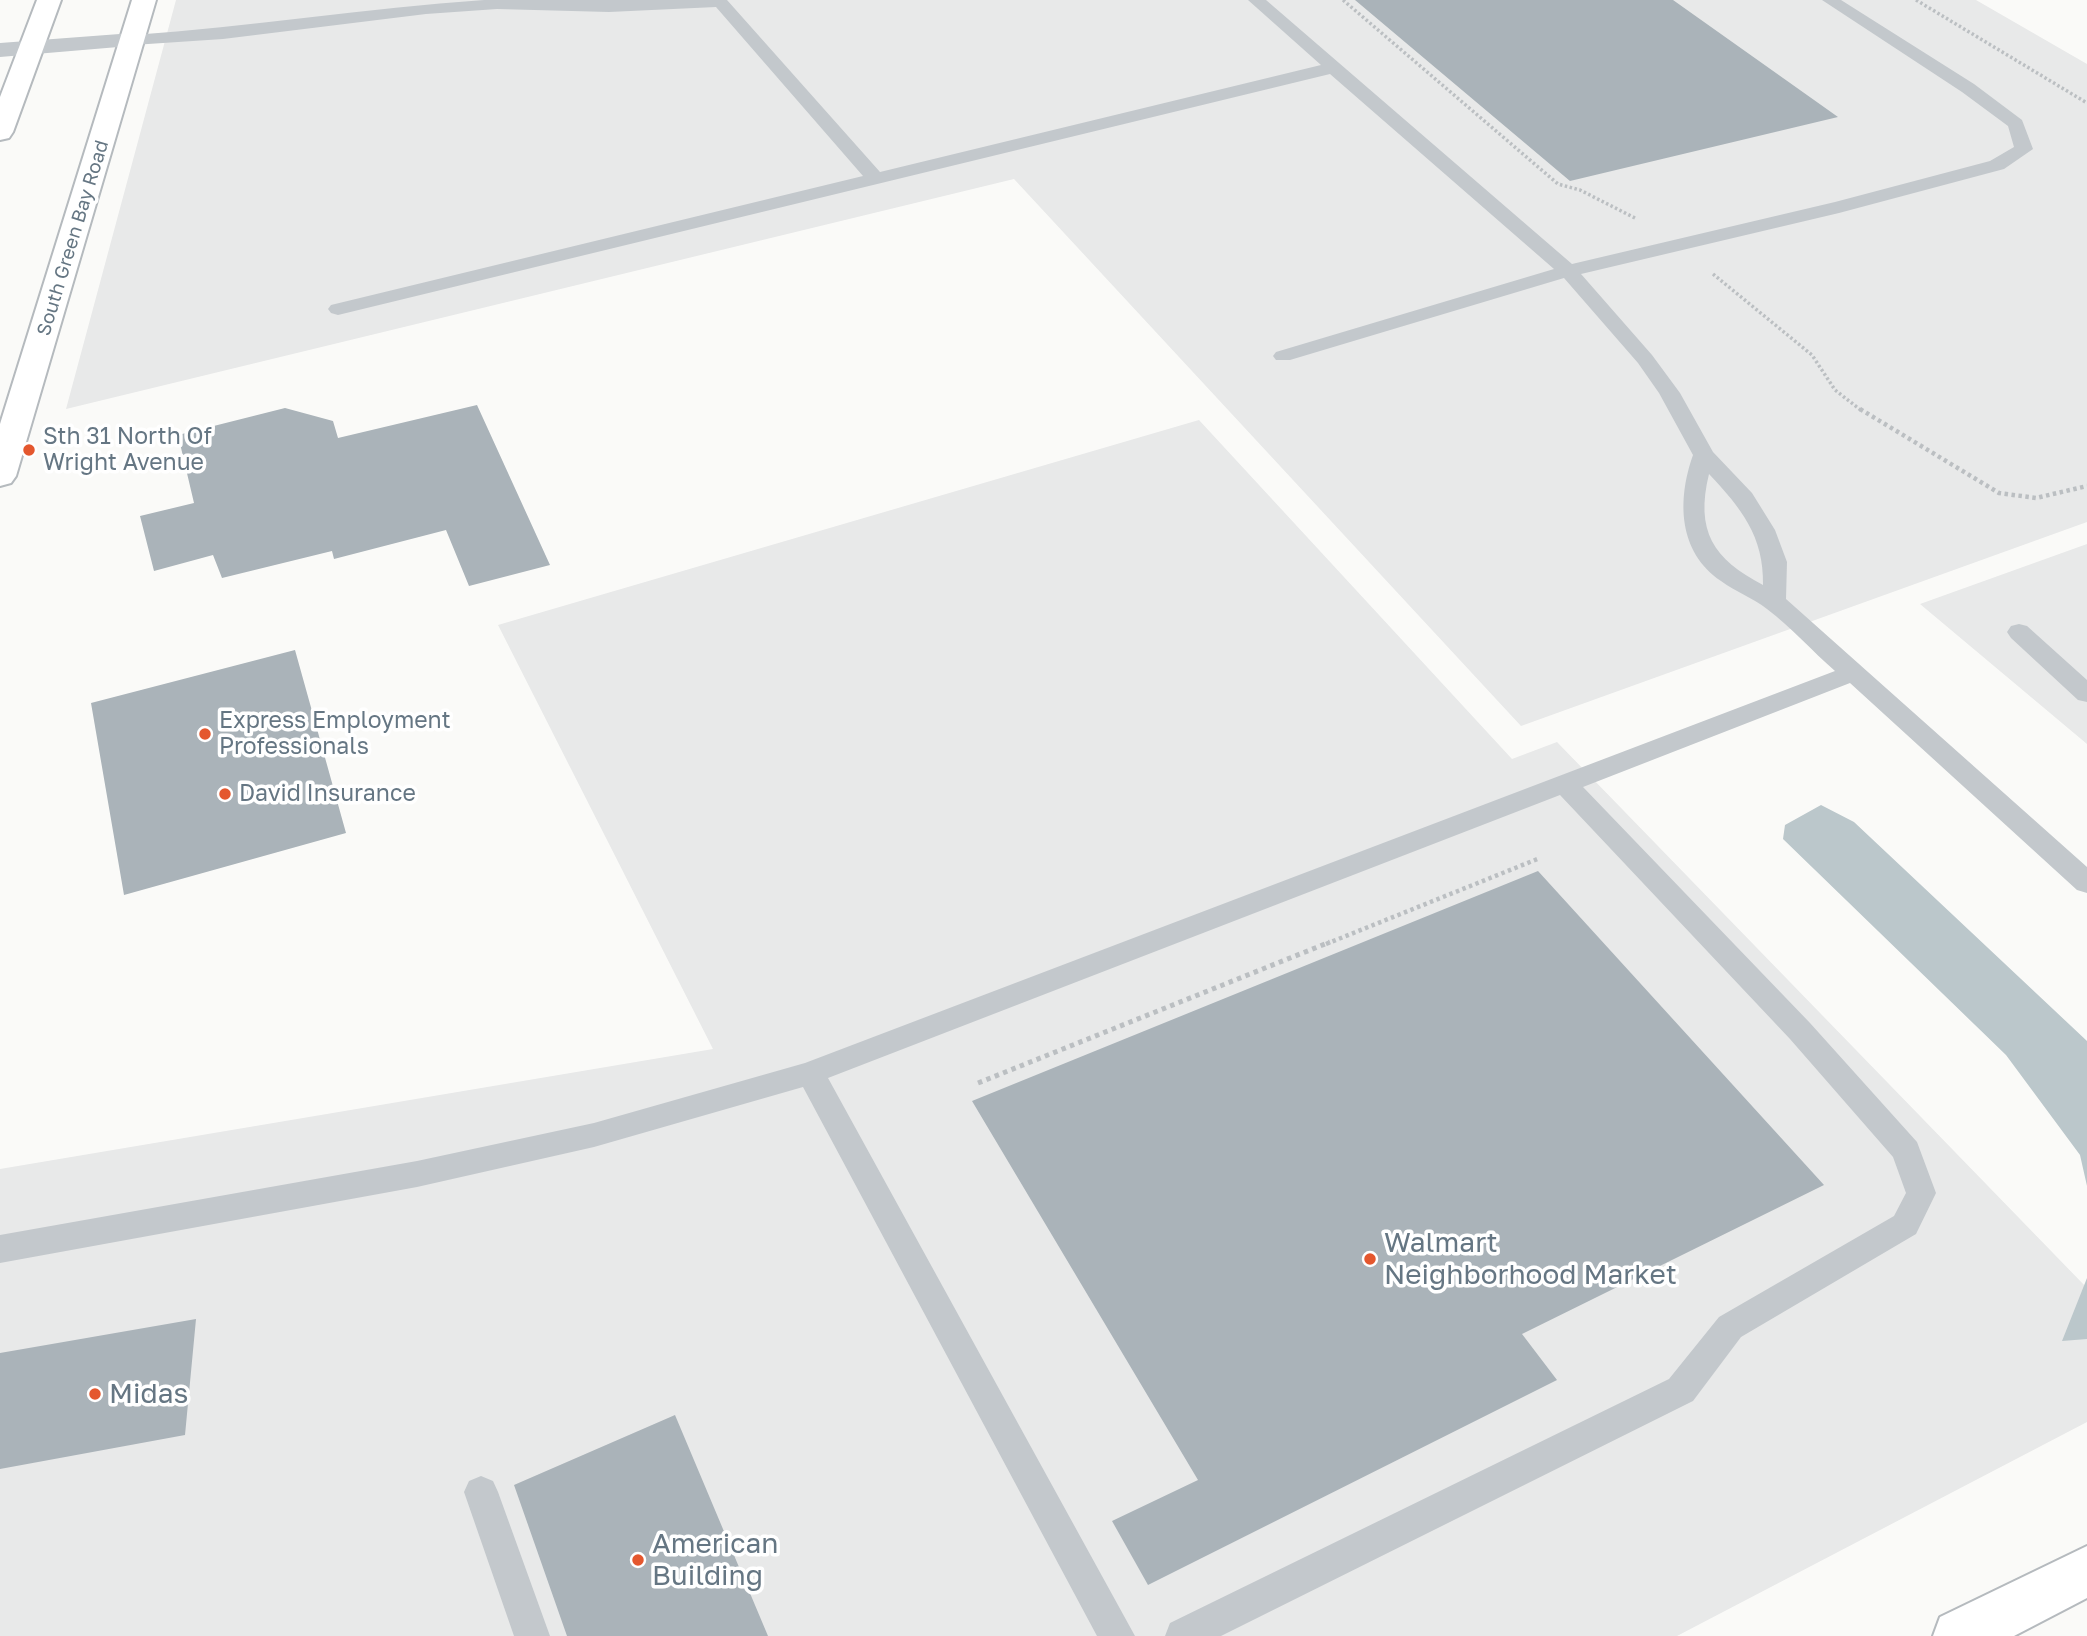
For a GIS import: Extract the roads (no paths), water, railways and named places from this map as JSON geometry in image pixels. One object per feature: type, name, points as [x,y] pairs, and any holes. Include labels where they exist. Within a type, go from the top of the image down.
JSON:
[{"type":"main road","points":[[0,132],[49,0]]},
{"type":"main road","name":"South Green Bay Road","points":[[0,476],[144,0]]},
{"type":"main road","points":[[1959,1636],[2087,1571]]},
{"type":"street","points":[[0,50],[133,40]]},
{"type":"lane","points":[[1256,0],[1568,271],[1645,359],[1669,393],[1704,455],[1744,498],[1764,530],[1775,562],[1774,602]]},
{"type":"lane","points":[[1283,356],[1568,271],[1839,207],[1997,165],[2024,149],[2015,124],[1997,109],[1829,0]]},
{"type":"lane","points":[[133,40],[223,34],[426,9],[497,4],[609,7],[719,1],[876,179]]},
{"type":"lane","points":[[338,309],[1332,68]]},
{"type":"lane","points":[[1704,455],[1696,476],[1693,501],[1697,530],[1707,554],[1725,573],[1774,602],[2087,883]]},
{"type":"lane","points":[[2019,632],[2087,694]]},
{"type":"lane","points":[[0,1249],[417,1174],[594,1135],[810,1073],[1853,673]]},
{"type":"lane","points":[[1183,1636],[1681,1390],[1730,1327],[1905,1225],[1921,1193],[1906,1151],[1800,1031],[1564,784]]},
{"type":"lane","points":[[810,1073],[1116,1636]]},
{"type":"lane","points":[[481,1492],[532,1636]]},
{"type":"place","name":"Sth 31 North Of Wright Avenue","points":[[29,450]]},
{"type":"place","name":"Express Employment Professionals","points":[[205,734]]},
{"type":"place","name":"David Insurance","points":[[225,794]]},
{"type":"place","name":"Walmart Neighborhood Market","points":[[1370,1259]]},
{"type":"place","name":"Midas","points":[[95,1394]]},
{"type":"place","name":"American Building","points":[[638,1560]]}]
